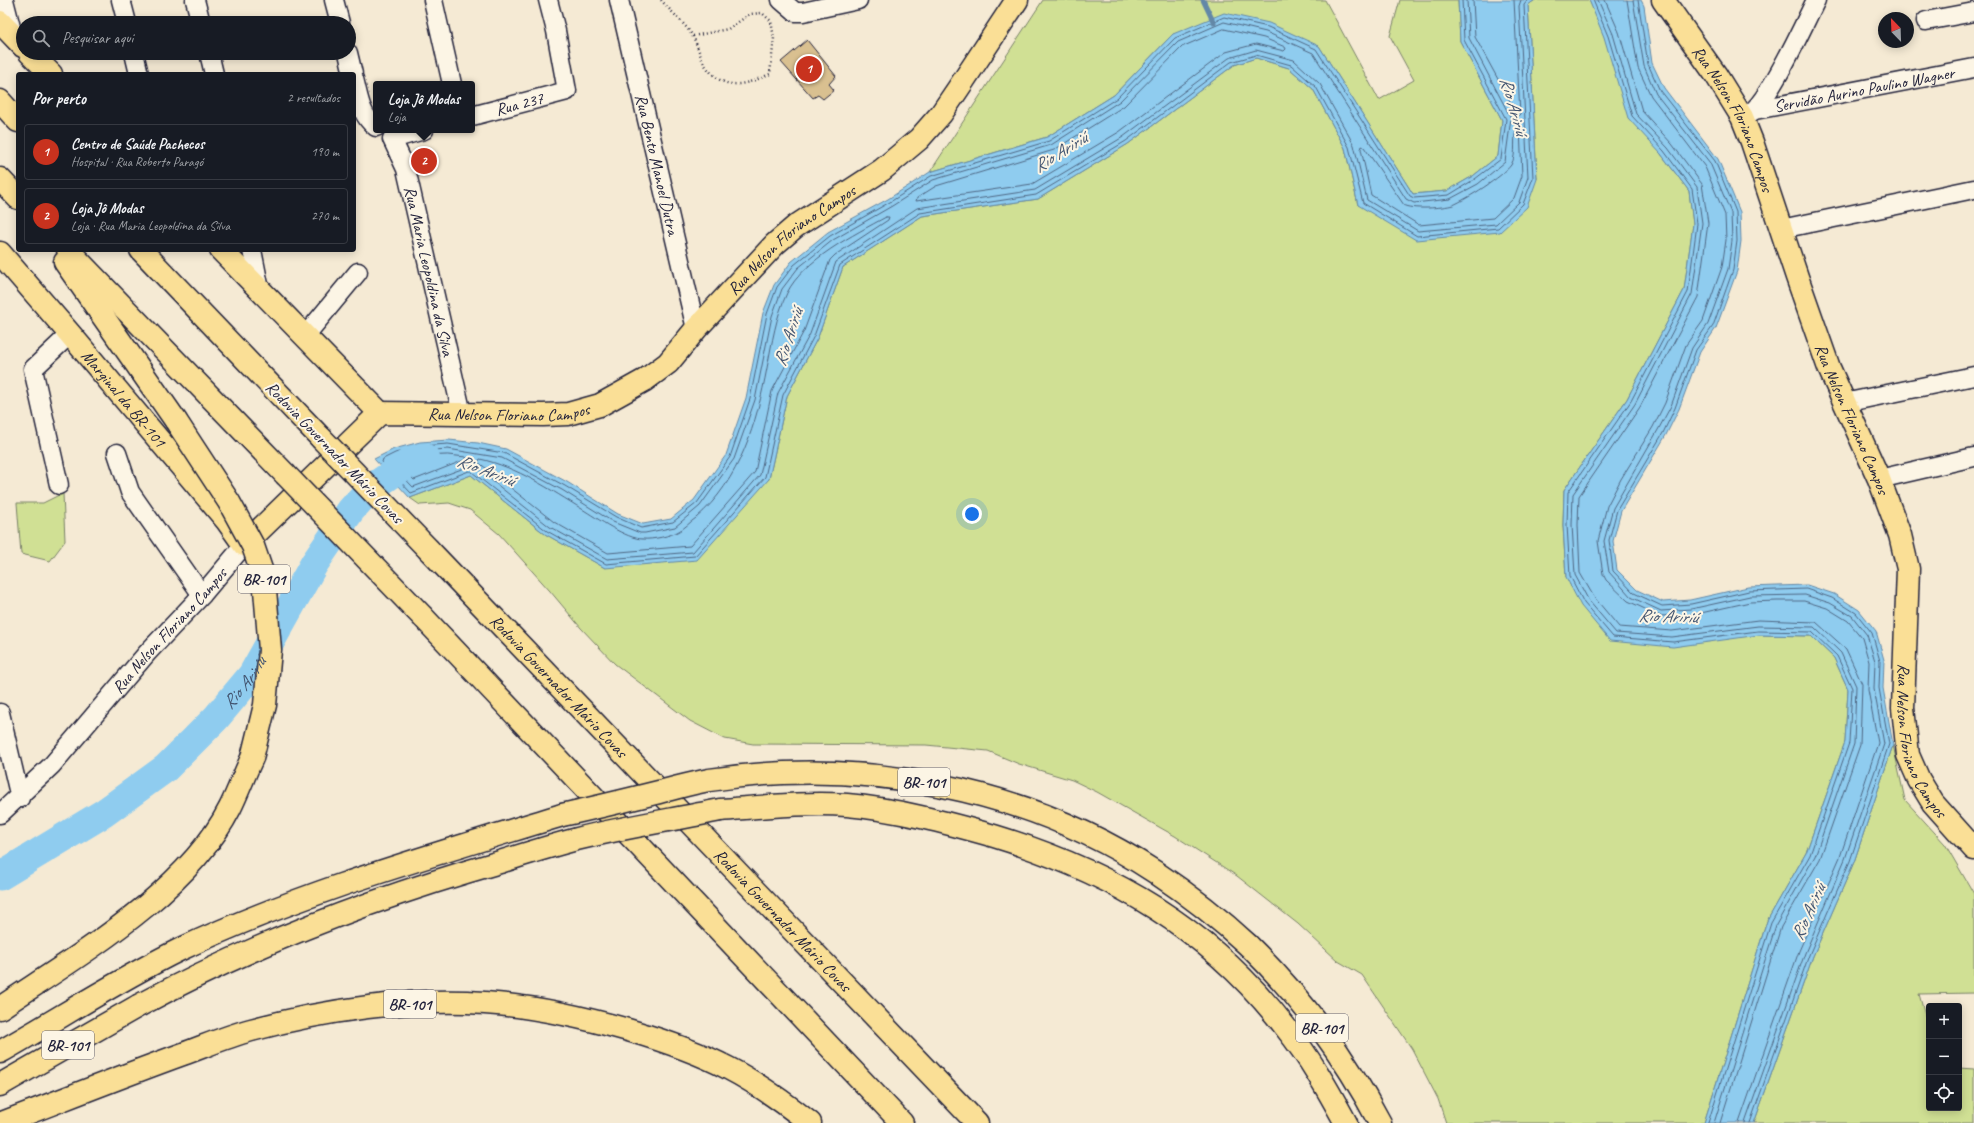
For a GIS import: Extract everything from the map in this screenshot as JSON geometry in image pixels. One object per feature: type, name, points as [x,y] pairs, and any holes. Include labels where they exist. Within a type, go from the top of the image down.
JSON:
[{"type":"main road","name":"Rua Nelson Floriano Campos","points":[[244,545],[380,413],[568,414],[600,405],[639,383],[668,363],[696,329],[775,244],[796,226],[882,170],[919,139],[941,114],[1017,0]]},
{"type":"main road","name":"Rua Nelson Floriano Campos","points":[[1663,0],[1716,75],[1748,114],[1752,142],[1814,327],[1844,403],[1879,479],[1900,535],[1908,569],[1903,708],[1908,755],[1919,780],[1933,803],[1974,849]]},
{"type":"main road","points":[[37,60],[49,72]]},
{"type":"main road","points":[[0,102],[16,118]]},
{"type":"main road","points":[[0,179],[16,196]]},
{"type":"main road","name":"BR-101","points":[[0,1008],[135,915],[175,880],[198,854],[230,809],[252,758],[265,705],[270,650],[264,578],[253,546],[229,502],[176,421],[58,252]]},
{"type":"main road","points":[[70,252],[423,617],[902,1123]]},
{"type":"main road","name":"Rodovia Governador Mário Covas","points":[[143,252],[977,1123]]},
{"type":"main road","points":[[223,252],[380,413]]},
{"type":"main road","name":"Marginal da BR-101","points":[[0,254],[70,334],[227,521],[244,545]]},
{"type":"main road","name":"BR-101","points":[[0,1052],[178,951],[225,930],[320,892],[382,871],[562,815],[708,780],[802,773],[870,775],[925,782],[1005,802],[1044,815],[1106,844],[1154,871],[1188,894],[1248,944],[1285,983],[1323,1029],[1364,1092],[1380,1123]]},
{"type":"main road","name":"BR-101","points":[[0,1085],[186,980],[311,925],[447,877],[577,839],[720,810],[809,804],[848,805],[959,825],[1061,858],[1125,890],[1185,928],[1213,951],[1249,985],[1286,1028],[1326,1087],[1346,1123]]},
{"type":"main road","name":"BR-101","points":[[2,1123],[250,1030],[336,1011],[422,1003],[485,1003],[531,1008],[576,1017],[654,1038],[693,1051],[729,1068],[764,1090],[810,1123]]},
{"type":"street","points":[[4,0],[12,34]]},
{"type":"street","points":[[121,0],[124,16]]},
{"type":"street","points":[[195,0],[199,16]]},
{"type":"street","points":[[334,0],[338,16]]},
{"type":"street","points":[[433,0],[451,81]]},
{"type":"street","name":"Rua 237","points":[[475,115],[567,91],[556,31],[548,0]]},
{"type":"street","name":"Rua Bento Manoel Dutra","points":[[619,0],[696,329]]},
{"type":"street","points":[[781,0],[795,12],[803,12],[858,0]]},
{"type":"street","points":[[1748,114],[1784,65],[1816,0]]},
{"type":"street","points":[[1926,21],[1974,12]]},
{"type":"street","points":[[136,60],[139,72]]},
{"type":"street","points":[[211,60],[214,72]]},
{"type":"street","points":[[350,60],[353,72]]},
{"type":"street","name":"Servidão Aurino Paulino Wagner","points":[[1748,114],[1974,68]]},
{"type":"street","points":[[356,87],[363,113],[368,121],[373,125]]},
{"type":"street","name":"Rua Maria Leopoldina da Silva","points":[[401,133],[386,135],[406,169],[462,414]]},
{"type":"street","points":[[1781,229],[1974,189]]},
{"type":"street","points":[[252,252],[260,290]]},
{"type":"street","points":[[305,336],[358,272]]},
{"type":"street","points":[[59,485],[33,369],[70,334]]},
{"type":"street","points":[[1844,403],[1974,376]]},
{"type":"street","points":[[117,453],[130,492],[202,595]]},
{"type":"street","points":[[1879,479],[1974,457]]},
{"type":"street","name":"Rua Nelson Floriano Campos","points":[[0,814],[20,798],[52,765],[148,652],[202,595],[244,545]]},
{"type":"street","points":[[0,713],[20,798]]},
{"type":"path","points":[[661,0],[693,36],[705,64],[714,76],[732,85],[746,85],[770,74],[774,38],[771,21],[762,14],[750,14],[728,29],[693,36]]},
{"type":"green space","points":[[1043,0],[1325,0],[1379,100],[1414,80],[1390,36],[1400,0],[1458,0],[1460,41],[1502,120],[1498,156],[1473,176],[1447,191],[1413,194],[1319,46],[1173,34],[1114,95],[1047,137],[930,172]]},
{"type":"green space","points":[[1535,0],[1589,0],[1661,154],[1689,191],[1693,224],[1684,290],[1627,399],[1564,490],[1563,525],[1566,577],[1759,635],[1811,636],[1834,658],[1848,689],[1845,742],[1806,853],[1767,921],[1704,1123],[1446,1123],[1438,1099],[1412,1049],[1362,975],[1338,961],[1298,924],[1237,876],[1175,836],[1097,792],[1072,780],[1019,764],[988,751],[926,745],[753,744],[725,739],[690,721],[615,664],[581,628],[499,534],[470,510],[449,503],[420,505],[410,498],[471,475],[545,534],[605,568],[769,479],[787,396],[818,337],[843,267],[922,216],[1038,199],[1128,144],[1234,65],[1256,58],[1289,68],[1313,89],[1345,148],[1358,205],[1537,179],[1528,5]]},
{"type":"green space","points":[[63,493],[65,541],[50,561],[21,554],[17,503],[43,503]]},
{"type":"green space","points":[[1893,745],[1905,800],[1945,844],[1974,894],[1974,993],[1919,994],[1926,1019],[1926,1111],[1962,1111],[1962,1068],[1974,1069],[1974,1123],[1754,1123],[1813,956],[1854,862]]},
{"type":"water","points":[[1458,0],[1535,0],[1528,5],[1537,179],[1527,207],[1500,232],[1416,240],[1358,205],[1345,148],[1313,89],[1289,68],[1256,58],[1234,65],[1128,144],[1038,199],[922,216],[843,267],[818,337],[787,396],[769,479],[697,560],[605,568],[545,534],[471,475],[410,498],[374,459],[394,449],[420,442],[449,440],[478,443],[506,449],[567,482],[618,514],[643,524],[671,519],[694,500],[726,455],[746,398],[763,313],[774,285],[791,262],[828,232],[888,199],[930,172],[1047,137],[1114,95],[1173,34],[1224,13],[1269,23],[1319,46],[1413,194],[1447,191],[1473,176],[1498,156],[1502,120],[1460,41]]},
{"type":"water","points":[[1589,0],[1641,0],[1644,6],[1652,63],[1664,88],[1718,159],[1740,212],[1741,241],[1737,271],[1716,328],[1700,352],[1679,409],[1666,435],[1621,511],[1613,541],[1617,570],[1637,590],[1663,602],[1690,600],[1748,587],[1807,585],[1834,594],[1859,610],[1876,631],[1884,660],[1883,688],[1893,745],[1854,862],[1813,956],[1754,1123],[1704,1123],[1767,921],[1806,853],[1845,742],[1848,689],[1834,658],[1811,636],[1759,635],[1673,647],[1610,641],[1581,606],[1566,577],[1563,525],[1564,490],[1627,399],[1684,290],[1693,224],[1689,191],[1661,154],[1628,118],[1604,37]]},
{"type":"building","points":[[807,40],[836,76],[829,84],[834,90],[823,99],[818,95],[813,98],[781,62]]},
{"type":"waterway","points":[[1203,0],[1214,23]]},
{"type":"waterway","name":"Rio Aririú","points":[[0,876],[104,813],[166,768],[216,718],[252,675],[314,564],[351,510],[370,489],[411,461],[425,458]]},
{"type":"place","name":"Centro de Saúde Pachecos","points":[[809,69]]},
{"type":"place","name":"Loja Jô Modas","points":[[424,161]]}]
